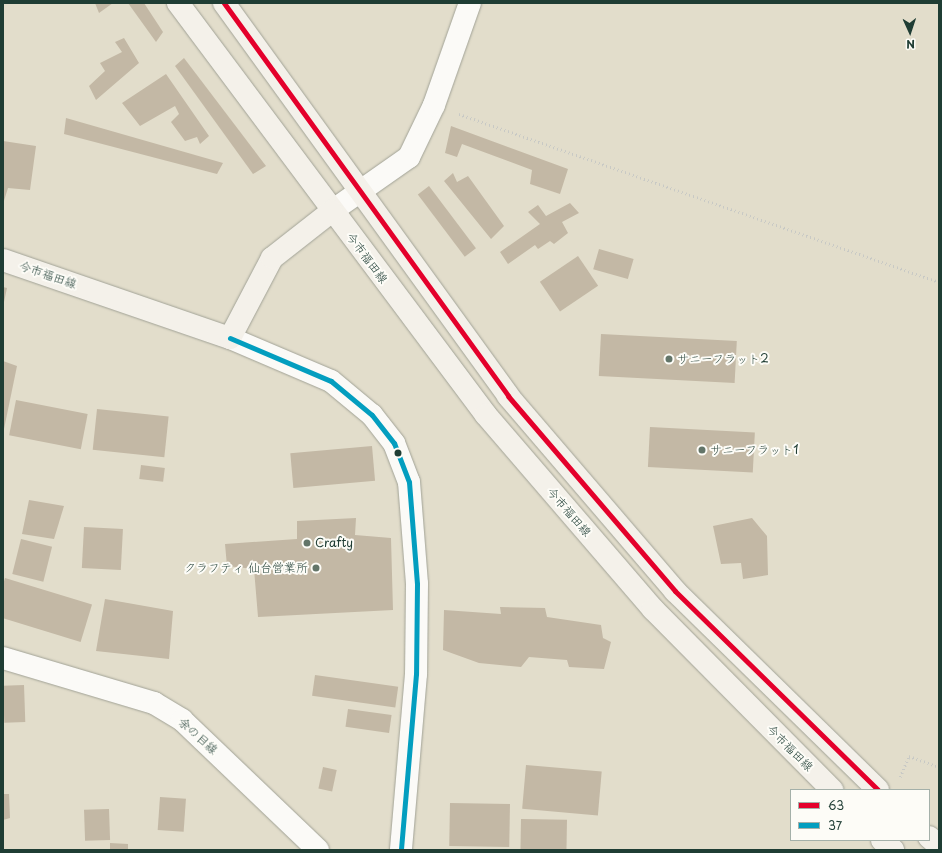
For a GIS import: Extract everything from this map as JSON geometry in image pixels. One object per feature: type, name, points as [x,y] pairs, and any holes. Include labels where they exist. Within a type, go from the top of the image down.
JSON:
[{"type":"main road","name":"今市福田線","points":[[178,3],[486,415],[653,609],[831,789]]},
{"type":"main road","points":[[224,3],[508,396],[670,585],[877,789]]},
{"type":"main road","points":[[230,338],[272,258],[332,211]]},
{"type":"main road","name":"今市福田線","points":[[3,260],[230,338]]},
{"type":"main road","points":[[930,838],[939,846]]},
{"type":"main road","points":[[883,841],[893,850]]},
{"type":"street","points":[[332,211],[409,157],[434,105],[470,3]]},
{"type":"street","points":[[230,338],[331,381],[372,415],[394,443],[409,482],[416,584],[416,674],[401,850]]},
{"type":"street","name":"余の目線","points":[[3,658],[154,703],[182,720],[318,850]]},
{"type":"path","points":[[434,105],[939,282]]},
{"type":"path","points":[[899,780],[909,756],[939,767]]},
{"type":"building","points":[[95,3],[113,3],[99,13]]},
{"type":"building","points":[[128,3],[144,3],[163,32],[156,42]]},
{"type":"building","points":[[124,38],[139,63],[96,100],[89,86],[105,71],[100,63],[122,52],[115,42]]},
{"type":"building","points":[[184,58],[266,166],[253,174],[175,66]]},
{"type":"building","points":[[166,74],[209,136],[200,144],[197,137],[185,141],[171,122],[179,114],[175,106],[140,126],[122,103]]},
{"type":"building","points":[[66,118],[223,163],[217,174],[64,134]]},
{"type":"building","points":[[451,126],[568,169],[560,194],[530,184],[532,170],[462,144],[457,157],[445,153]]},
{"type":"building","points":[[3,141],[36,146],[30,190],[8,188],[3,204]]},
{"type":"building","points":[[453,173],[457,182],[468,176],[504,226],[491,239],[444,181]]},
{"type":"building","points":[[429,186],[476,248],[465,257],[418,194]]},
{"type":"building","points":[[570,203],[579,213],[562,222],[568,233],[554,244],[550,241],[538,249],[535,245],[508,264],[500,252],[540,224],[528,212],[538,205],[546,216]]},
{"type":"building","points":[[599,249],[634,259],[628,279],[593,269]]},
{"type":"building","points":[[578,256],[598,286],[560,312],[540,282]]},
{"type":"building","points":[[3,287],[7,288],[4,302],[3,302]]},
{"type":"building","name":"サニーフラット2","points":[[601,334],[737,341],[735,383],[599,376]]},
{"type":"building","points":[[3,361],[17,366],[4,429],[3,429]]},
{"type":"building","points":[[16,400],[88,414],[81,449],[9,435]]},
{"type":"building","points":[[97,409],[169,417],[164,457],[93,450]]},
{"type":"building","name":"サニーフラット1","points":[[650,427],[755,432],[753,472],[648,467]]},
{"type":"building","points":[[372,446],[375,481],[293,488],[290,453]]},
{"type":"building","points":[[141,465],[165,468],[163,482],[139,479]]},
{"type":"building","points":[[29,500],[64,506],[54,539],[22,534]]},
{"type":"building","name":"クラフティ 仙台営業所","points":[[356,518],[355,535],[391,538],[393,610],[258,617],[254,569],[227,566],[225,544],[297,539],[297,521]]},
{"type":"building","points":[[752,518],[767,536],[768,575],[743,579],[741,563],[721,564],[713,526]]},
{"type":"building","points":[[84,527],[123,529],[121,570],[82,568]]},
{"type":"building","points":[[21,539],[52,547],[43,582],[12,574]]},
{"type":"building","points":[[5,578],[92,605],[81,642],[3,618],[3,585]]},
{"type":"building","points":[[105,599],[173,611],[169,659],[96,651]]},
{"type":"building","points":[[500,607],[545,608],[547,617],[601,625],[603,638],[611,642],[604,669],[569,667],[567,660],[529,657],[521,667],[479,663],[443,650],[444,610],[501,614]]},
{"type":"building","points":[[315,675],[398,687],[395,707],[312,696]]},
{"type":"building","points":[[24,685],[25,722],[4,723],[3,686]]},
{"type":"building","points":[[348,709],[392,715],[389,733],[345,727]]},
{"type":"building","points":[[526,765],[602,772],[598,815],[522,809]]},
{"type":"building","points":[[323,767],[337,770],[332,791],[318,789]]},
{"type":"building","points":[[3,794],[9,794],[10,818],[3,820]]},
{"type":"building","points":[[160,797],[186,799],[184,832],[158,830]]},
{"type":"building","points":[[450,803],[510,804],[509,847],[449,846]]},
{"type":"building","points":[[109,809],[110,840],[85,841],[84,810]]},
{"type":"building","points":[[521,819],[567,820],[566,850],[520,850]]},
{"type":"building","points":[[110,843],[128,844],[128,850],[110,850]]},
{"type":"transit line","name":"63","points":[[224,3],[508,396],[675,591],[877,789]]},
{"type":"transit line","name":"37","points":[[230,338],[331,381],[372,415],[394,443],[409,482],[417,584],[416,674],[401,850]]},
{"type":"place","name":"サニーフラット2","points":[[669,359]]},
{"type":"place","name":"サニーフラット1","points":[[702,450]]},
{"type":"place","name":"Crafty","points":[[307,543]]},
{"type":"place","name":"クラフティ 仙台営業所","points":[[316,568]]}]
